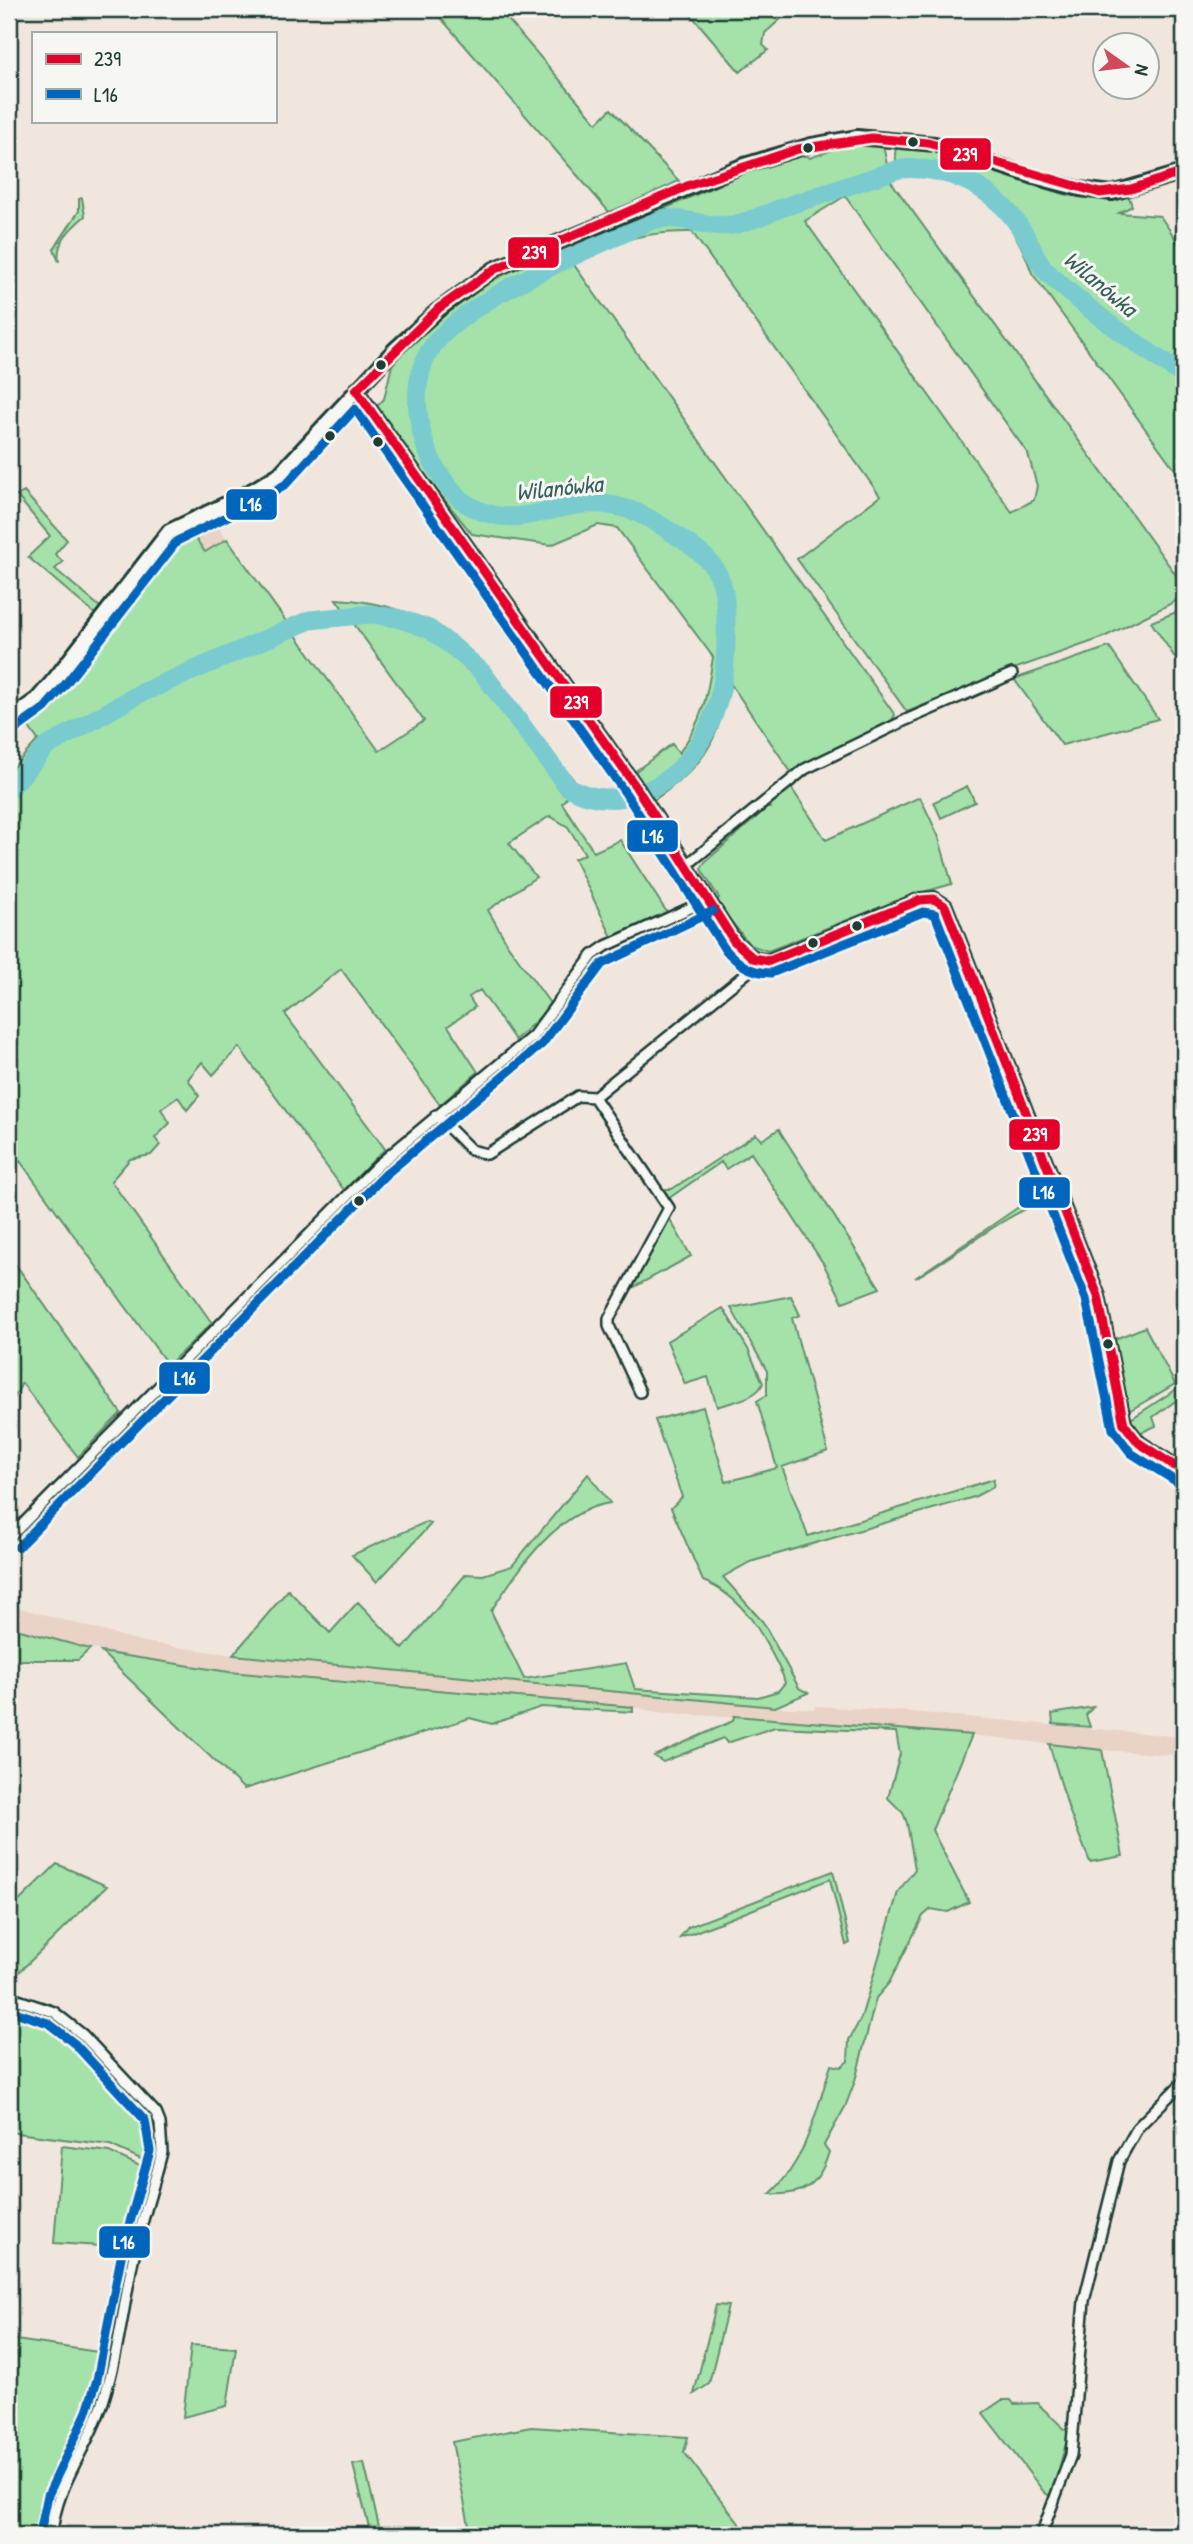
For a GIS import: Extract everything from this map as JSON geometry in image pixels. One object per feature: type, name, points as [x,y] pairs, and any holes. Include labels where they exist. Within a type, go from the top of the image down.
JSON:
[{"type":"street","points":[[9,719],[37,699],[55,678],[169,531],[244,495],[279,474],[356,390],[437,311],[494,269],[671,193],[744,165],[811,145],[858,137],[912,140],[1046,180],[1112,193],[1184,172]]},
{"type":"street","points":[[356,390],[636,787],[688,864],[734,940],[754,960],[769,961],[920,900],[934,899],[946,906],[1098,1296],[1124,1424],[1139,1443],[1184,1472]]},
{"type":"street","points":[[688,864],[805,769],[906,720],[1012,674]]},
{"type":"street","points":[[9,1538],[402,1141],[533,1036],[601,948],[708,900]]},
{"type":"street","points":[[436,1115],[471,1150],[483,1154],[578,1096],[594,1097],[748,972],[754,960]]},
{"type":"street","points":[[594,1097],[669,1208],[609,1319],[609,1326],[640,1392]]},
{"type":"street","points":[[9,1997],[54,2012],[76,2028],[156,2113],[162,2137],[162,2152],[135,2249],[109,2382],[102,2406],[74,2460],[53,2521],[52,2535]]},
{"type":"street","points":[[1041,2535],[1071,2455],[1084,2301],[1119,2161],[1138,2127],[1184,2081]]},
{"type":"shaded area","points":[[212,518],[227,539],[205,553],[189,529]]},
{"type":"shaded area","points":[[9,1605],[143,1642],[233,1655],[775,1707],[815,1709],[815,1706],[911,1712],[1184,1737],[1184,1756],[1102,1750],[972,1735],[656,1712],[633,1707],[229,1672],[135,1659],[9,1627]]},
{"type":"green space","points":[[433,9],[499,9],[597,123],[611,109],[679,181],[610,213]]},
{"type":"green space","points":[[686,9],[792,9],[765,33],[763,45],[768,50],[740,72]]},
{"type":"green space","points":[[847,145],[883,145],[890,180],[1184,586],[1184,597],[1102,638],[1008,671],[907,712],[797,559],[880,496],[692,232],[645,235],[601,248],[572,262],[895,715],[890,723],[791,772],[730,683],[720,722],[707,750],[686,775],[654,800],[633,773],[672,744],[679,753],[694,730],[703,708],[713,657],[617,528],[598,525],[551,545],[472,534],[407,453],[407,448],[376,407],[384,399],[392,365],[413,340],[443,315],[495,279],[568,244],[648,216],[756,168],[806,155],[810,158]],"holes":[[[845,196],[1028,454],[1037,486],[1034,500],[1012,512],[805,221]]]},
{"type":"green space","points":[[896,146],[940,152],[1064,194],[1104,198],[1129,197],[1132,206],[1119,213],[1160,216],[1184,251],[1184,482],[1032,273],[1013,232],[999,214],[967,188],[947,180],[925,176],[901,177],[895,155]]},
{"type":"green space","points":[[82,198],[85,216],[62,242],[59,262],[54,249],[79,211],[79,199]]},
{"type":"green space","points":[[24,492],[67,540],[55,554],[63,562],[55,569],[101,608],[96,615],[28,557],[50,536],[17,496]]},
{"type":"green space","points":[[189,529],[205,552],[227,539],[379,751],[424,721],[336,599],[368,602],[398,610],[454,638],[573,779],[592,790],[603,792],[615,792],[624,782],[639,803],[604,805],[586,801],[571,792],[562,803],[594,852],[620,840],[668,914],[612,937],[574,859],[585,854],[568,827],[550,816],[509,843],[536,877],[488,910],[508,945],[552,1006],[515,1040],[480,990],[469,997],[475,1007],[448,1026],[478,1072],[440,1105],[341,969],[285,1014],[385,1149],[344,1190],[239,1047],[213,1075],[202,1062],[188,1079],[199,1096],[187,1110],[178,1097],[161,1109],[170,1123],[155,1138],[160,1145],[151,1155],[130,1159],[111,1181],[212,1323],[168,1365],[20,1161],[9,1170],[9,772],[38,740],[23,719],[37,709],[167,542]]},
{"type":"green space","points":[[1184,609],[1184,671],[1151,622]]},
{"type":"green space","points":[[1109,647],[1158,719],[1062,745],[1014,679]]},
{"type":"green space","points":[[790,786],[826,840],[920,797],[938,835],[952,884],[909,896],[768,951],[750,945],[716,902],[719,898],[701,869],[705,862],[767,808],[771,808],[770,802]]},
{"type":"green space","points":[[967,786],[975,802],[941,818],[934,802]]},
{"type":"green space","points":[[779,1129],[880,1288],[843,1302],[823,1263],[751,1153],[726,1169],[721,1162],[669,1198],[663,1189],[672,1189],[756,1134],[762,1140]]},
{"type":"green space","points":[[1050,1190],[1053,1198],[1016,1214],[915,1278],[1023,1204]]},
{"type":"green space","points":[[668,1216],[691,1256],[627,1291]]},
{"type":"green space","points":[[9,1255],[121,1413],[78,1457],[22,1383],[9,1407]]},
{"type":"green space","points":[[791,1296],[800,1315],[792,1318],[828,1451],[782,1467],[808,1536],[994,1479],[993,1487],[974,1497],[750,1562],[723,1577],[763,1622],[799,1688],[808,1693],[775,1707],[233,1655],[288,1590],[330,1633],[358,1602],[403,1649],[466,1574],[483,1575],[512,1566],[588,1474],[610,1503],[573,1517],[556,1530],[527,1560],[491,1611],[524,1679],[626,1663],[635,1689],[758,1697],[778,1691],[785,1683],[783,1676],[761,1633],[731,1597],[703,1581],[671,1508],[682,1497],[655,1420],[703,1407],[726,1482],[777,1468],[757,1401],[767,1395],[767,1371],[731,1308]]},
{"type":"green space","points":[[723,1308],[748,1349],[763,1383],[750,1396],[717,1407],[708,1377],[685,1384],[667,1341]]},
{"type":"green space","points":[[1145,1327],[1175,1384],[1127,1412],[1115,1339]]},
{"type":"green space","points":[[1184,1384],[1184,1395],[1153,1417],[1156,1426],[1140,1433],[1135,1432],[1131,1419]]},
{"type":"green space","points":[[426,1522],[431,1524],[377,1582],[352,1555]]},
{"type":"green space","points":[[9,1627],[90,1649],[78,1660],[23,1660],[11,1663],[9,1668]]},
{"type":"green space","points":[[101,1652],[229,1672],[633,1707],[633,1712],[541,1707],[492,1724],[470,1718],[244,1789]]},
{"type":"green space","points":[[1093,1707],[1086,1715],[1090,1727],[1053,1724],[1052,1714]]},
{"type":"green space","points":[[734,1716],[972,1735],[932,1830],[969,1902],[948,1912],[931,1909],[923,1916],[889,1983],[876,1998],[855,2081],[845,2107],[824,2145],[829,2152],[825,2163],[815,2180],[792,2193],[770,2194],[783,2181],[802,2151],[831,2065],[841,2067],[848,2061],[849,2040],[861,2018],[898,1892],[915,1869],[907,1823],[903,1813],[888,1798],[900,1754],[896,1732],[775,1727],[727,1743],[723,1738],[663,1762],[654,1756],[733,1721]]},
{"type":"green space","points":[[1049,1744],[1102,1750],[1123,1856],[1090,1862],[1069,1810]]},
{"type":"green space","points":[[57,1864],[107,1886],[9,1982],[9,1911]]},
{"type":"green space","points":[[833,1871],[850,1943],[846,1945],[830,1879],[680,1938],[688,1927]]},
{"type":"green space","points":[[9,2002],[59,2020],[97,2049],[152,2122],[158,2152],[154,2165],[110,2145],[9,2132]]},
{"type":"green space","points":[[62,2146],[109,2152],[149,2170],[151,2175],[131,2248],[54,2243]]},
{"type":"green space","points":[[716,2305],[728,2306],[709,2384],[694,2394]]},
{"type":"green space","points":[[9,2339],[105,2353],[109,2357],[97,2398],[60,2480],[51,2507],[47,2535],[9,2535]]},
{"type":"green space","points":[[191,2345],[236,2348],[227,2406],[183,2417]]},
{"type":"green space","points":[[1002,2400],[1011,2400],[1014,2404],[1037,2403],[1069,2433],[1051,2497],[1044,2492],[983,2413]]},
{"type":"green space","points":[[531,2427],[688,2437],[684,2452],[748,2535],[471,2535],[452,2442]]},
{"type":"green space","points":[[364,2463],[381,2535],[371,2535],[353,2465]]},
{"type":"waterway","name":"Wilanówka","points":[[9,790],[46,747],[139,694],[310,620],[371,614],[401,619],[429,629],[456,649],[482,672],[568,787],[602,798],[620,798],[653,788],[668,779],[693,753],[703,738],[721,691],[726,607],[721,582],[711,564],[669,530],[636,512],[612,505],[585,504],[518,517],[505,517],[476,509],[458,497],[436,469],[423,438],[417,405],[421,371],[430,350],[444,333],[465,316],[548,268],[650,221],[673,219],[732,225],[899,169],[953,175],[984,191],[1011,215],[1043,268],[1063,287],[1113,327],[1184,376]]},
{"type":"transit line","name":"239","points":[[356,390],[439,308],[495,269],[690,185],[798,149],[872,138],[928,143],[1100,193],[1131,189],[1184,172]]},
{"type":"transit line","name":"239","points":[[356,390],[636,787],[734,941],[753,958],[769,961],[920,900],[934,899],[945,906],[1098,1296],[1124,1424],[1139,1443],[1184,1472]]},
{"type":"transit line","name":"L16","points":[[16,729],[45,708],[64,686],[177,541],[249,506],[286,484],[355,409],[626,794],[724,948],[734,958],[750,969],[771,973],[923,912],[935,914],[1086,1299],[1113,1429],[1131,1453],[1177,1482]]},
{"type":"transit line","name":"L16","points":[[18,1547],[386,1174],[542,1044],[602,964],[713,911]]},
{"type":"transit line","name":"L16","points":[[9,2010],[48,2023],[75,2044],[145,2120],[150,2151],[123,2247],[97,2380],[86,2414],[48,2495],[40,2533]]}]
